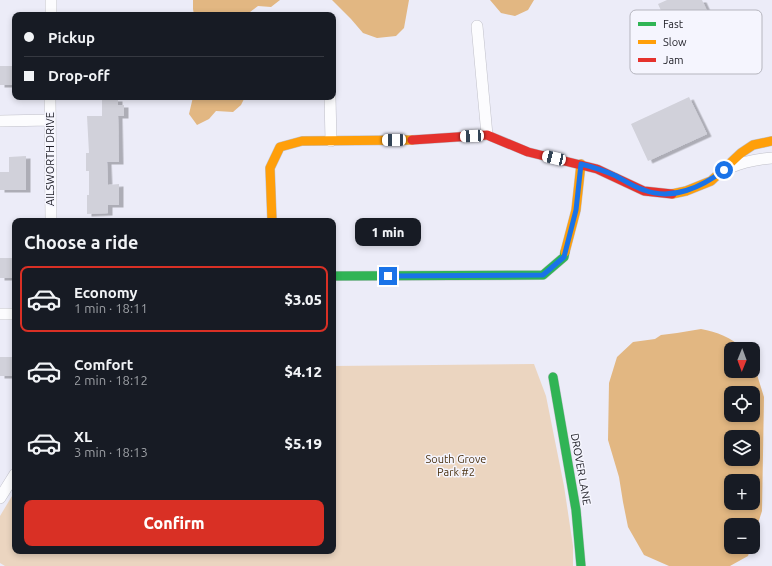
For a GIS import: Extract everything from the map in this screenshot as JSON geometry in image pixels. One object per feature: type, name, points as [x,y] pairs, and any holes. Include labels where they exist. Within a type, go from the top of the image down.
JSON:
[{"type":"street","points":[[51,0],[51,12]]},
{"type":"street","points":[[477,26],[487,135]]},
{"type":"street","name":"AILSWORTH DRIVE","points":[[50,100],[51,218]]},
{"type":"street","points":[[330,100],[331,141]]},
{"type":"street","points":[[0,121],[50,120]]},
{"type":"street","points":[[272,218],[270,168],[280,147],[302,141],[410,140],[487,135],[528,152],[581,164],[615,176],[644,191],[657,194],[671,194],[686,191],[711,181],[753,145],[772,141]]},
{"type":"street","points":[[724,170],[758,159],[772,158]]},
{"type":"street","points":[[336,276],[543,275],[564,257],[576,210],[581,164]]},
{"type":"street","points":[[0,314],[12,314]]},
{"type":"street","name":"DROVER LANE","points":[[553,377],[576,510],[582,566]]},
{"type":"street","points":[[0,498],[12,479]]},
{"type":"green space","name":"South Grove Park #2","points":[[534,364],[546,396],[564,486],[573,546],[573,566],[5,566],[0,563],[0,516],[12,496],[12,554],[336,554],[336,366]]},
{"type":"shaded area","points":[[193,0],[280,0],[271,7],[258,6],[250,12],[194,12]]},
{"type":"shaded area","points":[[332,0],[409,0],[404,28],[396,36],[377,38],[363,33]]},
{"type":"shaded area","points":[[490,0],[534,0],[528,10],[515,16],[501,13]]},
{"type":"shaded area","points":[[192,100],[244,100],[241,105],[233,112],[216,111],[209,119],[197,125],[189,114]]},
{"type":"shaded area","points":[[701,329],[718,333],[734,341],[735,342],[724,342],[724,378],[758,378],[764,397],[762,511],[760,518],[724,518],[724,554],[749,554],[748,556],[730,566],[669,566],[644,555],[628,527],[619,477],[608,440],[609,383],[617,357],[633,342],[655,339],[661,335]]},
{"type":"building","points":[[667,0],[702,0],[707,10],[661,10],[658,4]]},
{"type":"building","points":[[0,66],[12,66],[12,85],[0,85]]},
{"type":"building","points":[[689,97],[707,134],[648,161],[631,124]]},
{"type":"building","points":[[102,100],[118,100],[118,105],[124,105],[124,116],[118,116],[119,162],[107,162],[108,185],[119,184],[119,205],[108,205],[108,213],[87,214],[89,171],[86,171],[86,153],[89,153],[87,116],[102,116]]},
{"type":"building","points":[[26,156],[26,190],[0,190],[0,172],[9,172],[9,157]]},
{"type":"building","points":[[0,258],[12,258],[12,278],[0,278]]},
{"type":"building","points":[[0,357],[12,357],[12,376],[0,376]]},
{"type":"traffic: fast","points":[[336,276],[543,275],[564,257],[565,252]]},
{"type":"traffic: fast","points":[[553,377],[576,510],[581,566]]},
{"type":"traffic: slow","points":[[272,218],[270,168],[280,147],[302,141],[412,140]]},
{"type":"traffic: slow","points":[[672,194],[686,191],[711,181],[741,153],[753,145],[772,141]]},
{"type":"traffic: slow","points":[[565,252],[576,210],[581,164]]},
{"type":"traffic: jam","points":[[412,140],[487,135],[528,152],[597,169],[644,191],[672,194]]},
{"type":"route","points":[[388,276],[543,275],[564,257],[576,210],[581,164],[615,176],[644,191],[657,194],[671,194],[698,187],[711,181],[724,170]]}]
